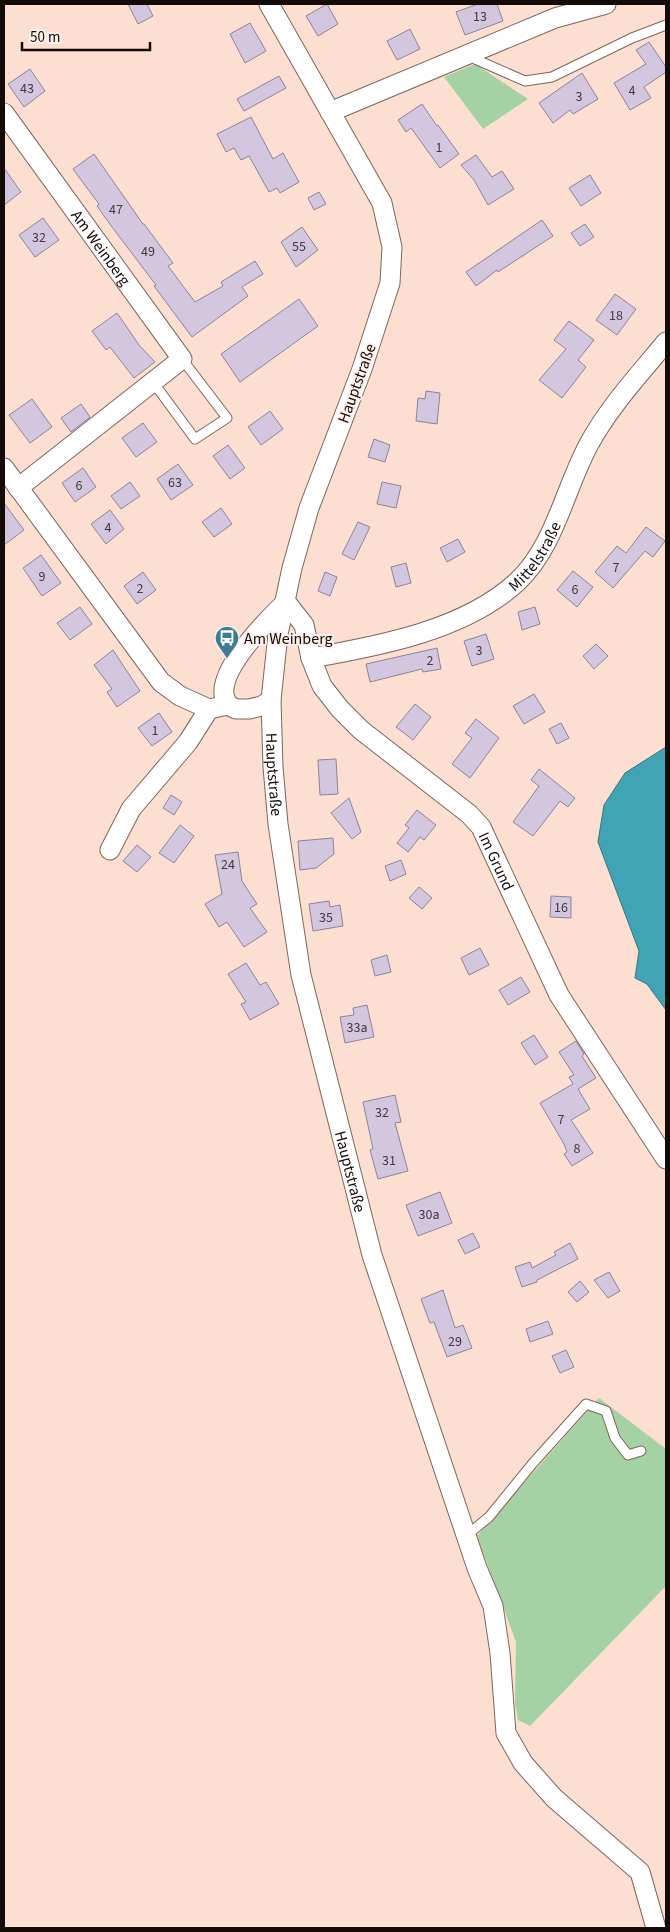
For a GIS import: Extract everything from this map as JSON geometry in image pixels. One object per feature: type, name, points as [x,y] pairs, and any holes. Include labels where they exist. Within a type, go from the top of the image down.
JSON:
[{"type":"street","name":"Hauptstraße","points":[[269,4],[382,202],[392,247],[390,283],[362,369],[309,508],[292,568],[278,634],[271,700],[278,824],[303,984],[372,1255],[477,1568],[493,1606],[500,1653],[506,1733],[523,1763],[554,1798],[640,1872],[656,1928]]},
{"type":"street","points":[[330,112],[555,18],[606,4]]},
{"type":"street","name":"Am Weinberg","points":[[4,113],[182,359]]},
{"type":"street","name":"Mittelstraße","points":[[311,658],[371,646],[450,624],[489,604],[518,581],[536,558],[550,533],[574,475],[593,437],[610,409],[666,342]]},
{"type":"street","points":[[18,488],[182,359]]},
{"type":"street","points":[[4,468],[161,682],[180,696],[209,709],[228,705],[236,709],[249,709],[262,706],[271,700]]},
{"type":"street","points":[[228,705],[224,694],[226,680],[234,664],[261,626],[286,602]]},
{"type":"street","name":"Im Grund","points":[[286,602],[304,625],[311,658],[322,686],[340,709],[361,730],[469,814],[481,827],[559,995],[666,1159]]},
{"type":"street","points":[[110,850],[131,809],[188,742],[209,709]]},
{"type":"lane","points":[[465,55],[526,81],[534,80],[552,77],[632,38],[666,25]]},
{"type":"lane","points":[[153,382],[195,439],[227,418],[182,359]]},
{"type":"lane","points":[[467,1535],[489,1517],[533,1463],[586,1404],[606,1411],[615,1438],[628,1455],[641,1451]]},
{"type":"green space","points":[[475,64],[528,99],[483,129],[444,77]]},
{"type":"green space","points":[[599,1398],[666,1449],[666,1586],[530,1726],[518,1720],[515,1704],[516,1642],[477,1536]]},
{"type":"water","points":[[666,747],[666,1010],[647,984],[635,978],[639,951],[598,842],[604,805],[625,773]]},
{"type":"building","points":[[128,4],[147,4],[153,16],[138,24]]},
{"type":"building","points":[[327,4],[338,24],[318,36],[306,16]]},
{"type":"building","points":[[478,4],[497,4],[503,21],[465,35],[456,12]]},
{"type":"building","points":[[250,23],[266,51],[245,63],[230,34]]},
{"type":"building","points":[[410,29],[420,49],[397,60],[387,41]]},
{"type":"building","points":[[649,42],[666,67],[666,72],[644,87],[651,98],[630,110],[614,83],[646,64],[636,50]]},
{"type":"building","points":[[30,69],[45,91],[24,107],[8,84]]},
{"type":"building","points":[[582,73],[598,99],[573,114],[570,110],[553,123],[539,103]]},
{"type":"building","points":[[279,76],[286,88],[244,111],[237,99]]},
{"type":"building","points":[[422,104],[459,154],[440,168],[411,128],[406,132],[398,120]]},
{"type":"building","points":[[251,117],[273,159],[283,153],[299,182],[280,193],[277,188],[269,192],[249,156],[241,160],[234,148],[226,152],[217,134]]},
{"type":"building","points":[[94,154],[173,263],[168,266],[195,302],[223,286],[221,282],[255,261],[263,274],[242,287],[248,296],[192,337],[97,206],[99,204],[73,169]]},
{"type":"building","points":[[476,155],[492,177],[502,171],[514,189],[488,205],[474,180],[461,165]]},
{"type":"building","points":[[4,168],[21,192],[4,205]]},
{"type":"building","points":[[590,175],[601,193],[581,206],[569,188]]},
{"type":"building","points":[[319,192],[326,204],[314,210],[308,198]]},
{"type":"building","points":[[43,218],[59,240],[35,257],[19,235]]},
{"type":"building","points":[[542,220],[553,236],[498,272],[497,270],[476,286],[466,272]]},
{"type":"building","points":[[585,224],[594,237],[580,246],[571,233]]},
{"type":"building","points":[[302,227],[318,250],[296,267],[281,242]]},
{"type":"building","points":[[615,294],[636,309],[617,335],[596,320]]},
{"type":"building","points":[[299,299],[318,326],[240,382],[221,354]]},
{"type":"building","points":[[117,313],[139,345],[155,362],[134,378],[110,347],[106,350],[92,331]]},
{"type":"building","points":[[569,321],[594,340],[578,360],[586,367],[562,398],[539,380],[566,349],[554,340]]},
{"type":"building","points":[[426,391],[440,393],[437,424],[416,421],[418,398],[425,399]]},
{"type":"building","points":[[32,399],[52,427],[30,443],[9,415]]},
{"type":"building","points":[[81,404],[90,417],[71,432],[61,418]]},
{"type":"building","points":[[270,411],[283,429],[261,445],[248,427]]},
{"type":"building","points":[[143,423],[157,442],[136,457],[122,438]]},
{"type":"building","points":[[374,439],[390,445],[385,462],[368,457]]},
{"type":"building","points":[[228,445],[245,468],[230,479],[213,456]]},
{"type":"building","points":[[178,464],[193,485],[171,500],[157,479]]},
{"type":"building","points":[[83,468],[96,487],[75,502],[62,483]]},
{"type":"building","points":[[130,482],[140,496],[121,509],[111,496]]},
{"type":"building","points":[[382,482],[401,486],[396,508],[377,504]]},
{"type":"building","points":[[4,503],[24,530],[4,545]]},
{"type":"building","points":[[221,508],[232,524],[214,537],[202,522]]},
{"type":"building","points":[[110,510],[124,529],[106,544],[91,524]]},
{"type":"building","points":[[358,522],[370,527],[354,560],[342,554]]},
{"type":"building","points":[[646,527],[665,541],[653,557],[645,551],[613,588],[595,572],[617,546],[626,553]]},
{"type":"building","points":[[458,539],[465,552],[447,562],[440,548]]},
{"type":"building","points":[[41,555],[61,583],[42,596],[23,568]]},
{"type":"building","points":[[406,563],[411,583],[396,587],[391,567]]},
{"type":"building","points":[[573,571],[593,587],[577,607],[557,590]]},
{"type":"building","points":[[143,572],[156,590],[137,604],[124,586]]},
{"type":"building","points":[[325,572],[337,577],[330,596],[318,591]]},
{"type":"building","points":[[80,607],[92,624],[70,640],[57,623]]},
{"type":"building","points":[[535,607],[540,624],[522,630],[518,612]]},
{"type":"building","points":[[486,634],[494,659],[472,666],[464,641]]},
{"type":"building","points":[[596,644],[608,656],[594,669],[583,656]]},
{"type":"building","points":[[437,648],[441,669],[423,672],[422,669],[370,682],[366,664]]},
{"type":"building","points":[[113,650],[140,691],[117,707],[107,692],[112,689],[94,665]]},
{"type":"building","points":[[534,694],[545,712],[524,724],[513,706]]},
{"type":"building","points":[[415,704],[431,717],[413,740],[396,727]]},
{"type":"building","points":[[159,713],[172,732],[152,746],[138,728]]},
{"type":"building","points":[[476,719],[499,738],[470,778],[452,764],[472,738],[465,733]]},
{"type":"building","points":[[561,723],[569,738],[557,744],[549,729]]},
{"type":"building","points":[[336,759],[338,794],[320,795],[318,760]]},
{"type":"building","points":[[539,769],[575,798],[568,807],[560,801],[533,836],[513,822],[539,786],[531,780]]},
{"type":"building","points":[[171,795],[182,802],[174,815],[163,808]]},
{"type":"building","points":[[349,798],[361,832],[352,839],[331,813]]},
{"type":"building","points":[[417,810],[436,825],[424,840],[420,837],[408,852],[397,843],[409,828],[405,825]]},
{"type":"building","points":[[180,825],[194,836],[174,863],[159,853]]},
{"type":"building","points":[[333,838],[334,854],[316,868],[300,870],[298,841]]},
{"type":"building","points":[[137,845],[151,857],[137,872],[123,861]]},
{"type":"building","points":[[238,852],[242,881],[257,904],[250,908],[267,932],[244,947],[227,922],[219,927],[205,904],[222,894],[215,855]]},
{"type":"building","points":[[401,860],[406,874],[390,881],[385,866]]},
{"type":"building","points":[[419,887],[432,898],[422,909],[409,898]]},
{"type":"building","points":[[551,896],[571,897],[571,918],[550,917]]},
{"type":"building","points":[[329,901],[330,907],[340,905],[343,926],[313,931],[309,904]]},
{"type":"building","points":[[480,948],[489,965],[469,975],[461,958]]},
{"type":"building","points":[[387,955],[391,972],[375,976],[371,960]]},
{"type":"building","points":[[246,963],[260,985],[266,982],[279,1004],[250,1020],[241,1004],[246,1002],[228,974]]},
{"type":"building","points":[[521,977],[530,992],[508,1005],[499,990]]},
{"type":"building","points":[[367,1005],[374,1037],[345,1043],[340,1017],[354,1015],[353,1008]]},
{"type":"building","points":[[534,1035],[548,1057],[535,1065],[521,1043]]},
{"type":"building","points":[[576,1041],[584,1054],[582,1056],[596,1078],[578,1089],[590,1109],[571,1120],[593,1153],[572,1166],[564,1154],[567,1152],[564,1144],[540,1103],[573,1084],[569,1077],[574,1075],[559,1052]]},
{"type":"building","points":[[395,1095],[401,1122],[395,1123],[408,1171],[378,1179],[370,1150],[373,1149],[363,1102]]},
{"type":"building","points":[[440,1192],[452,1223],[418,1236],[406,1205]]},
{"type":"building","points":[[473,1233],[480,1247],[465,1254],[458,1240]]},
{"type":"building","points":[[570,1243],[578,1259],[537,1280],[537,1282],[522,1287],[515,1267],[530,1262],[532,1268],[556,1255],[554,1252]]},
{"type":"building","points":[[609,1272],[620,1291],[608,1298],[594,1280]]},
{"type":"building","points":[[580,1281],[589,1292],[577,1302],[568,1292]]},
{"type":"building","points":[[443,1290],[455,1328],[463,1325],[472,1348],[447,1357],[434,1322],[430,1323],[421,1299]]},
{"type":"building","points":[[548,1321],[553,1334],[530,1342],[526,1329]]},
{"type":"building","points":[[566,1350],[574,1367],[560,1373],[552,1356]]},
{"type":"place","name":"Am Weinberg","points":[[227,659]]}]
